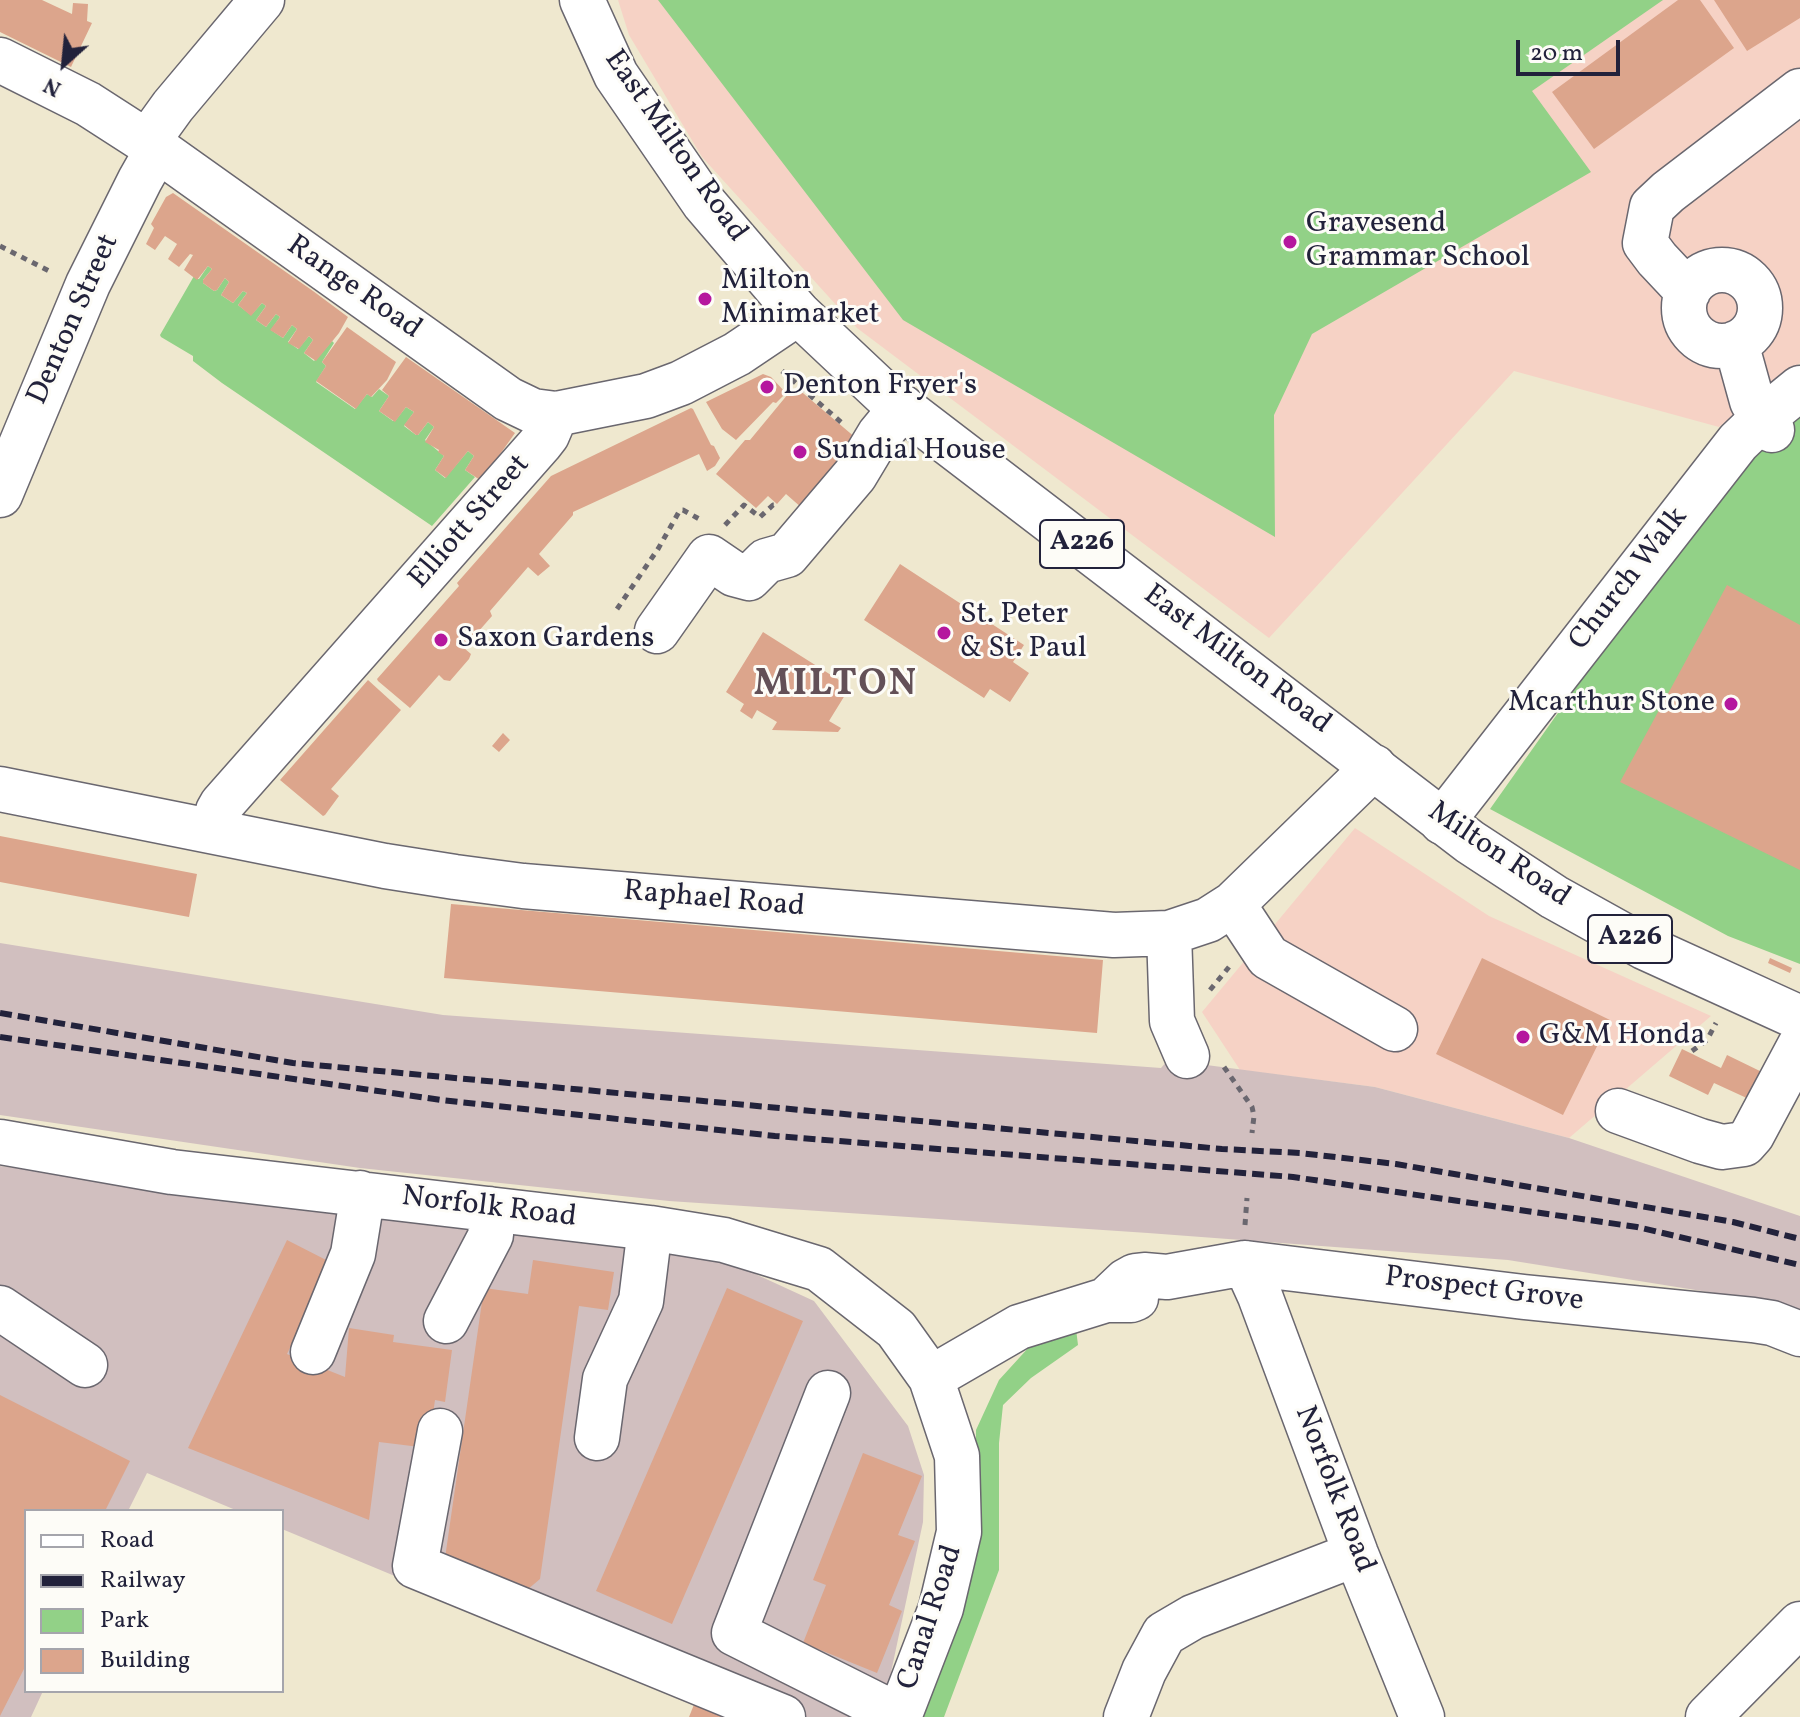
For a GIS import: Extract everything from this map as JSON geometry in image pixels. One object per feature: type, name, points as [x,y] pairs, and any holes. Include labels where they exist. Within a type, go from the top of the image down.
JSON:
[{"type":"street","name":"Denton Street","points":[[0,495],[12,432],[140,180],[152,146],[173,106],[262,0]]},
{"type":"street","name":"East Milton Road","points":[[582,0],[616,75],[704,203],[798,313],[883,393],[1374,767]]},
{"type":"street","name":"Range Road","points":[[0,60],[88,104],[152,146],[508,399],[533,411],[556,414]]},
{"type":"street","points":[[1688,292],[1645,243],[1652,207],[1800,91]]},
{"type":"street","points":[[1724,270],[1742,276],[1759,297],[1757,324],[1750,334],[1736,343],[1723,346],[1710,344],[1699,338],[1688,325],[1685,312],[1688,292],[1695,282],[1711,272],[1724,270]]},
{"type":"street","points":[[556,414],[646,396],[681,383],[737,354],[798,313]]},
{"type":"street","points":[[1736,343],[1752,401],[1767,424]]},
{"type":"street","name":"Church Walk","points":[[1442,822],[1729,453],[1767,424],[1800,388]]},
{"type":"street","points":[[657,631],[709,557],[734,574],[749,578],[766,561],[787,555],[855,475],[902,407]]},
{"type":"street","name":"Elliott Street","points":[[213,831],[222,804],[540,444],[556,414]]},
{"type":"street","name":"Milton Road","points":[[1374,767],[1442,822],[1554,897],[1716,981],[1800,1018]]},
{"type":"street","name":"Raphael Road","points":[[0,789],[385,866],[523,886],[1114,935],[1169,933],[1208,920],[1233,904],[1374,767]]},
{"type":"street","points":[[1233,904],[1268,957],[1395,1029]]},
{"type":"street","points":[[1169,933],[1172,1021],[1187,1056]]},
{"type":"street","points":[[1618,1111],[1722,1147],[1744,1144],[1752,1135],[1800,1045]]},
{"type":"street","name":"Norfolk Road","points":[[0,1142],[172,1172],[650,1228],[724,1240],[819,1269],[896,1329],[931,1378]]},
{"type":"street","points":[[313,1352],[353,1254],[360,1193]]},
{"type":"street","points":[[446,1321],[491,1235],[489,1209]]},
{"type":"street","points":[[597,1438],[605,1379],[641,1301],[650,1228]]},
{"type":"street","name":"Norfolk Road","points":[[1245,1263],[1422,1717]]},
{"type":"street","name":"Prospect Grove","points":[[931,1378],[1019,1327],[1106,1300],[1131,1300],[1151,1293],[1167,1277],[1245,1263],[1524,1297],[1753,1320],[1772,1323],[1800,1334]]},
{"type":"street","points":[[0,1308],[85,1365]]},
{"type":"street","name":"Canal Road","points":[[899,1717],[941,1608],[959,1532],[957,1456],[931,1378]]},
{"type":"street","points":[[828,1393],[734,1633],[899,1717]]},
{"type":"street","points":[[440,1431],[415,1566],[783,1717]]},
{"type":"street","points":[[1126,1717],[1144,1671],[1164,1634],[1193,1617],[1356,1554]]},
{"type":"street","points":[[1708,1717],[1800,1624]]},
{"type":"path","points":[[0,246],[65,280]]},
{"type":"path","points":[[782,371],[872,447]]},
{"type":"path","points":[[1692,1051],[1707,1040],[1720,1014]]},
{"type":"path","points":[[1239,1089],[1253,1109],[1252,1133]]},
{"type":"shaded area","name":"Gravesend Grammar School","points":[[618,0],[1800,0],[1800,363],[1719,427],[1514,371],[1269,638],[857,328],[702,157],[629,35]]},
{"type":"shaded area","points":[[1355,828],[1489,916],[1711,1016],[1569,1138],[1375,1087],[1240,1070],[1202,1012]]},
{"type":"shaded area","points":[[0,943],[443,1015],[1161,1068],[1168,1060],[1375,1087],[1569,1138],[1800,1216],[1800,1310],[1783,1304],[1508,1260],[669,1201],[360,1168],[0,1115]]},
{"type":"shaded area","points":[[0,1166],[664,1246],[727,1261],[814,1301],[908,1426],[924,1475],[923,1522],[887,1691],[877,1717],[733,1717],[284,1530],[284,1509],[233,1509],[147,1473],[129,1509],[24,1509],[24,1693],[42,1693],[31,1717],[0,1717]]},
{"type":"green space","points":[[658,0],[1663,0],[1532,91],[1591,172],[1312,334],[1274,415],[1275,537],[903,320]]},
{"type":"green space","points":[[208,266],[212,269],[203,283],[214,291],[225,278],[229,282],[221,295],[233,303],[243,291],[247,293],[238,305],[251,315],[262,303],[266,306],[256,320],[266,327],[276,314],[280,317],[271,330],[283,338],[292,325],[297,329],[288,342],[298,349],[309,336],[313,340],[304,353],[314,361],[332,341],[334,343],[322,362],[326,366],[316,382],[355,409],[367,394],[372,397],[379,389],[389,396],[379,411],[393,421],[406,407],[414,412],[404,426],[416,435],[428,422],[434,427],[425,440],[444,456],[435,470],[445,478],[468,451],[474,456],[465,470],[475,477],[432,526],[222,383],[193,361],[193,356],[161,337],[194,276],[199,279]]},
{"type":"green space","points":[[1800,406],[1800,964],[1728,936],[1490,809],[1722,481]]},
{"type":"green space","points":[[1076,1329],[1078,1345],[1031,1378],[1003,1405],[999,1443],[999,1570],[944,1717],[918,1717],[975,1519],[976,1430],[999,1380],[1030,1346]]},
{"type":"building","points":[[0,0],[42,0],[72,14],[73,3],[88,4],[87,21],[92,23],[71,67],[0,32]]},
{"type":"building","points":[[1678,0],[1700,0],[1734,48],[1594,149],[1552,92]]},
{"type":"building","points":[[1714,0],[1800,0],[1800,18],[1747,51]]},
{"type":"building","points":[[173,193],[348,317],[316,361],[304,353],[313,340],[309,336],[299,349],[288,343],[297,329],[292,325],[283,338],[270,330],[280,317],[276,314],[266,327],[256,320],[266,306],[262,303],[251,316],[238,305],[247,293],[243,291],[233,303],[221,295],[229,282],[225,278],[214,291],[203,283],[212,269],[208,266],[197,280],[184,270],[193,255],[190,254],[179,267],[168,259],[177,244],[165,236],[155,250],[146,244],[154,228],[151,224],[166,197]]},
{"type":"building","points":[[347,327],[396,362],[387,380],[371,397],[367,394],[356,409],[316,381],[326,366],[322,362]]},
{"type":"building","points":[[406,357],[515,433],[480,480],[465,470],[474,456],[468,451],[446,478],[435,470],[444,456],[425,442],[434,427],[428,422],[416,435],[404,425],[414,412],[406,407],[395,422],[379,411],[389,396],[382,390]]},
{"type":"building","points":[[763,374],[771,377],[786,393],[736,440],[722,429],[706,402]]},
{"type":"building","name":"Sundial House","points":[[797,388],[863,444],[810,515],[786,494],[777,504],[768,496],[756,508],[716,474],[745,440],[750,440],[788,394]]},
{"type":"building","points":[[691,408],[720,458],[715,466],[707,471],[699,454],[573,512],[539,554],[550,566],[538,576],[528,567],[490,611],[492,616],[464,648],[471,654],[469,659],[450,681],[439,675],[410,708],[378,681],[459,586],[457,583],[551,476]]},
{"type":"building","name":"St. Peter & St. Paul","points":[[900,564],[1024,645],[1013,662],[1029,673],[1010,702],[990,689],[984,698],[864,620]]},
{"type":"building","name":"Mcarthur Stone","points":[[1727,585],[1800,625],[1800,870],[1620,782]]},
{"type":"building","points":[[763,632],[850,687],[829,721],[841,728],[838,732],[772,730],[777,722],[757,710],[752,719],[740,711],[744,704],[726,692]]},
{"type":"building","points":[[368,680],[401,710],[331,789],[339,796],[323,816],[280,780]]},
{"type":"building","points":[[503,733],[510,740],[499,752],[492,746]]},
{"type":"building","points":[[0,836],[197,874],[189,917],[0,882]]},
{"type":"building","points":[[451,904],[1103,960],[1097,1033],[444,978]]},
{"type":"building","name":"G&M Honda","points":[[1482,958],[1610,1020],[1563,1115],[1436,1054]]},
{"type":"building","points":[[1770,958],[1792,968],[1790,973],[1768,963]]},
{"type":"building","points":[[1682,1049],[1721,1068],[1727,1055],[1764,1073],[1751,1100],[1714,1083],[1708,1095],[1669,1076]]},
{"type":"building","points":[[287,1240],[332,1263],[287,1354],[345,1377],[349,1328],[394,1335],[393,1342],[452,1350],[445,1402],[435,1400],[428,1448],[379,1442],[369,1520],[188,1448]]},
{"type":"building","points":[[533,1260],[614,1272],[608,1310],[579,1306],[540,1579],[521,1595],[444,1565],[484,1288],[528,1294]]},
{"type":"building","points":[[727,1288],[803,1321],[672,1624],[596,1591]]},
{"type":"building","points":[[0,1395],[130,1461],[106,1509],[24,1509],[24,1669],[0,1716]]},
{"type":"building","points":[[863,1453],[922,1476],[898,1535],[915,1541],[889,1605],[902,1611],[877,1673],[803,1643],[826,1585],[813,1580]]},
{"type":"building","points":[[695,1702],[730,1717],[689,1717]]},
{"type":"railway","points":[[0,1013],[293,1063],[1396,1164],[1733,1222],[1800,1239]]},
{"type":"railway","points":[[0,1037],[441,1100],[775,1136],[1293,1177],[1637,1227],[1800,1265]]},
{"type":"place","name":"Gravesend Grammar School","points":[[1290,242]]},
{"type":"place","name":"Milton Minimarket","points":[[705,299]]},
{"type":"place","name":"Denton Fryer's","points":[[767,387]]},
{"type":"place","name":"Sundial House","points":[[800,452]]},
{"type":"place","name":"St. Peter & St. Paul","points":[[944,633]]},
{"type":"place","name":"Saxon Gardens","points":[[441,640]]},
{"type":"place","name":"Mcarthur Stone","points":[[1731,704]]},
{"type":"place","name":"G&M Honda","points":[[1523,1037]]},
{"type":"district","name":"MILTON","points":[[836,687]]}]
